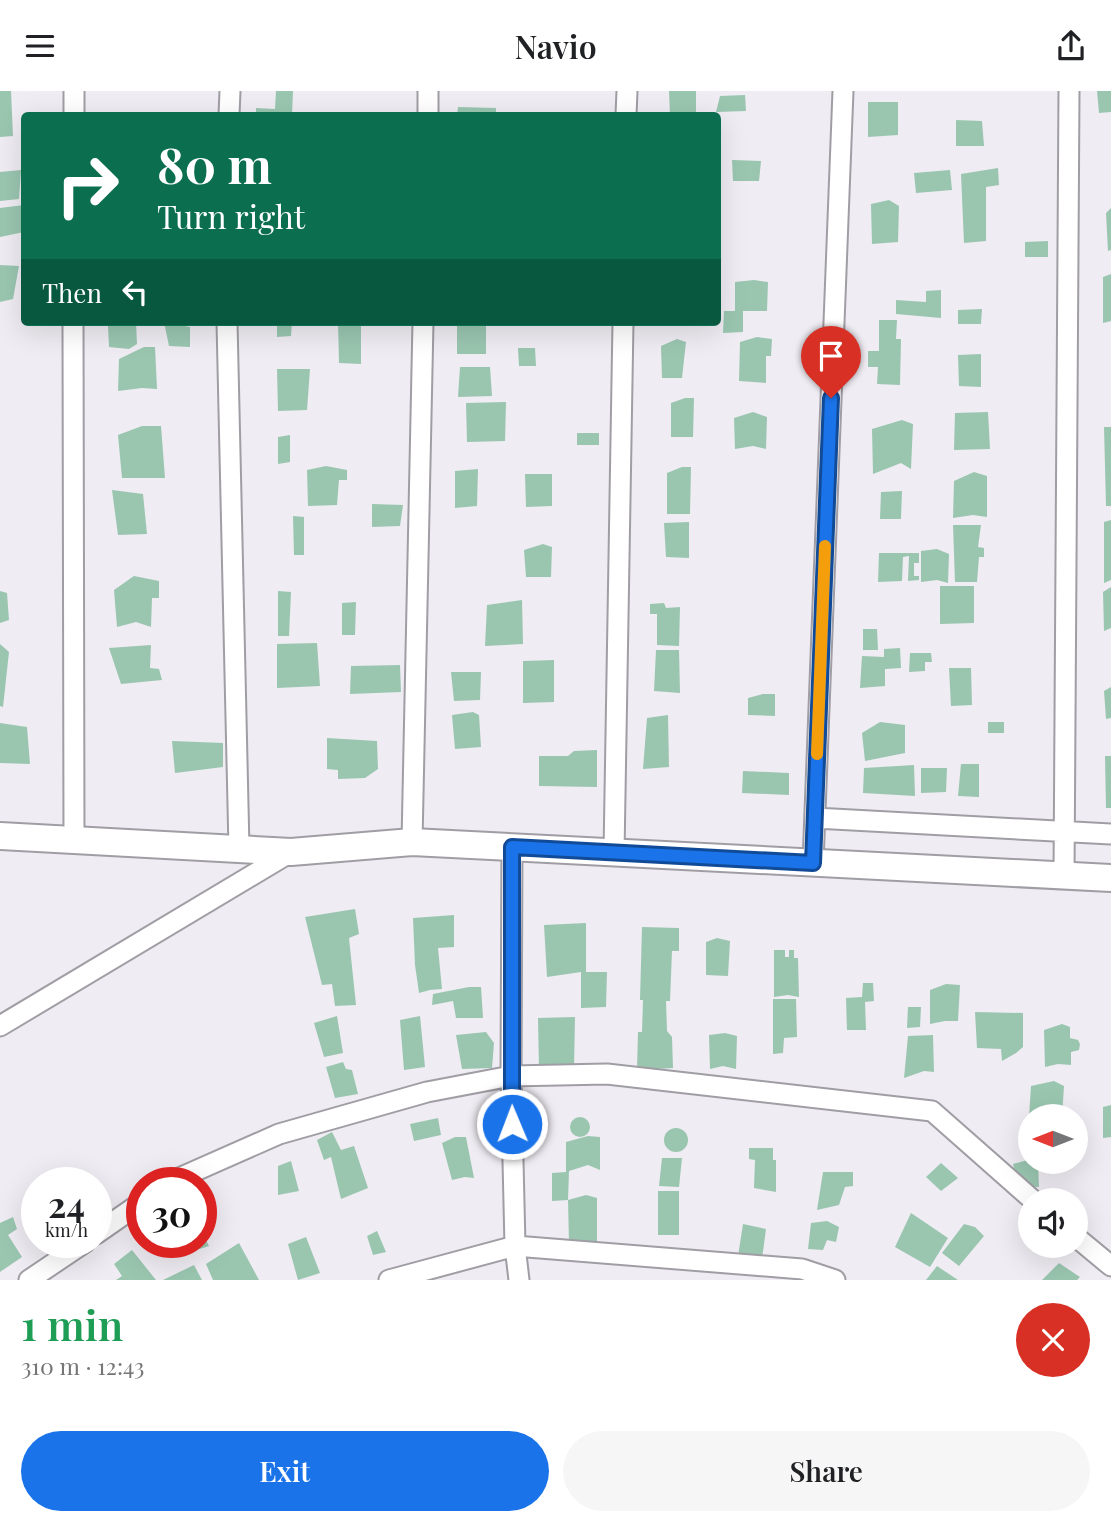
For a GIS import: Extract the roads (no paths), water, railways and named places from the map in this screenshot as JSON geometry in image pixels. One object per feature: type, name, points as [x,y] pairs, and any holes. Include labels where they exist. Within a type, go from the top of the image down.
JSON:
[{"type":"street","points":[[74,112],[75,91]]},
{"type":"street","points":[[229,112],[230,91]]},
{"type":"street","points":[[428,91],[428,112]]},
{"type":"street","points":[[626,112],[627,91]]},
{"type":"street","points":[[813,863],[843,91]]},
{"type":"street","points":[[1064,876],[1069,91]]},
{"type":"street","points":[[74,326],[75,839]]},
{"type":"street","points":[[227,326],[239,849]]},
{"type":"street","points":[[412,842],[423,326]]},
{"type":"street","points":[[614,853],[623,326]]},
{"type":"street","points":[[815,818],[1111,834]]},
{"type":"street","points":[[0,836],[291,852],[412,842],[1111,878]]},
{"type":"street","points":[[512,847],[511,1076],[514,1246],[519,1280]]},
{"type":"street","points":[[0,1026],[291,852]]},
{"type":"street","points":[[204,1167],[279,1134],[427,1092],[511,1076],[607,1074],[932,1111],[1019,1188]]},
{"type":"street","points":[[389,1280],[514,1246],[802,1269],[835,1280]]},
{"type":"street","points":[[1088,1247],[1111,1266]]},
{"type":"street","points":[[29,1280],[62,1258]]}]
